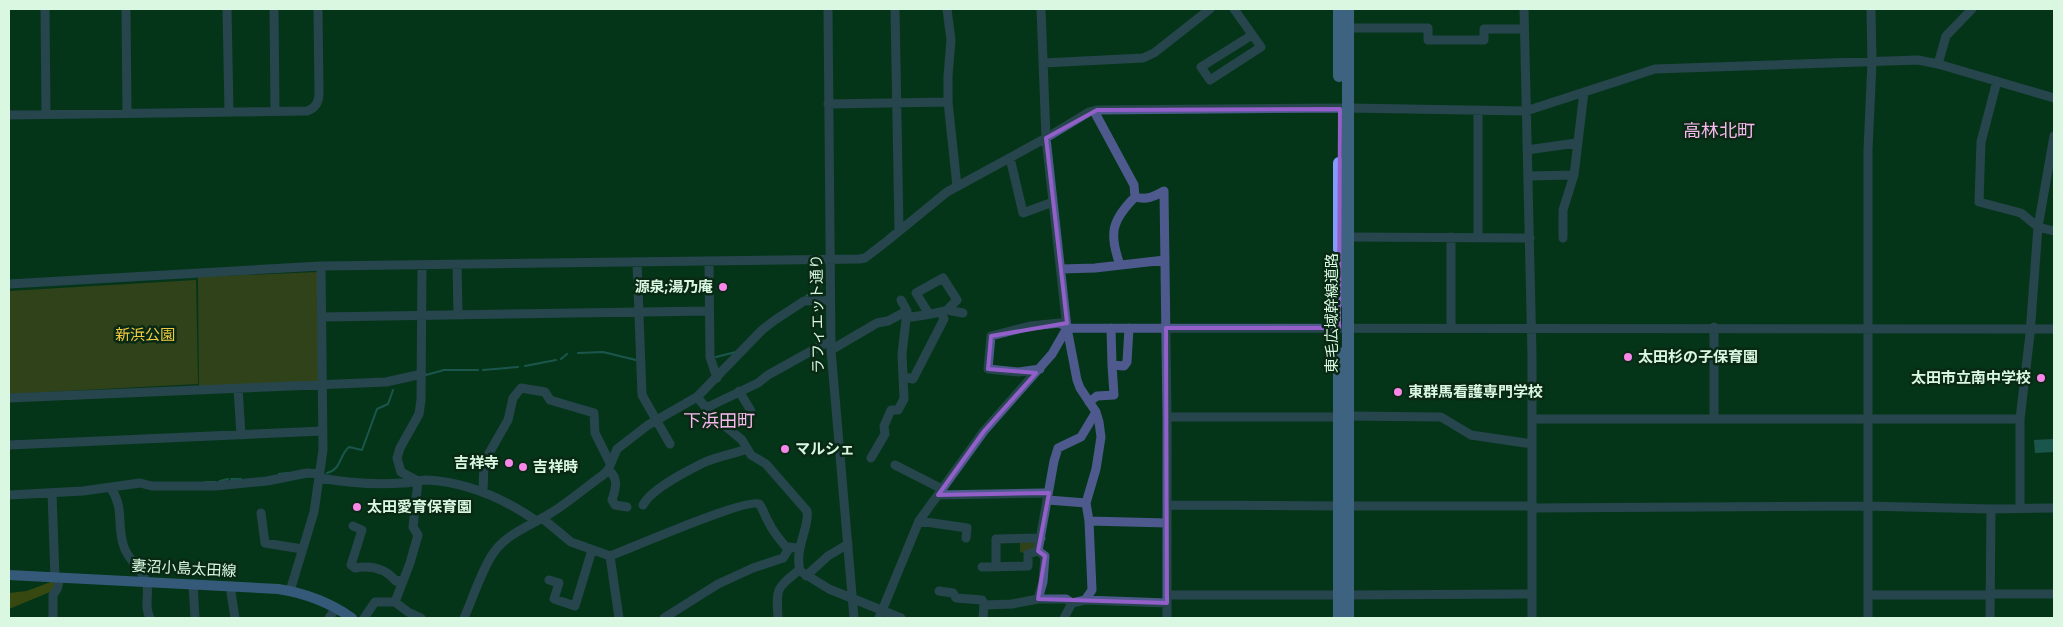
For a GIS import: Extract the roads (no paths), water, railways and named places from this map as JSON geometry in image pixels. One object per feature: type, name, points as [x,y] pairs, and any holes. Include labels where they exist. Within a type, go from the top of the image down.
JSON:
[{"type":"highway","name":"東毛広域幹線道路","points":[[1339,9],[1348,238],[1343,328]]},
{"type":"highway","name":"東毛広域幹線道路","points":[[1339,618],[1343,595],[1344,108],[1348,9]]},
{"type":"highway","name":"東毛広域幹線道路","points":[[1343,595],[1348,618]]},
{"type":"main road","name":"妻沼小島太田線","points":[[9,575],[230,586],[290,591],[310,596],[352,618]]},
{"type":"street","points":[[45,9],[46,114]]},
{"type":"street","points":[[126,9],[127,113]]},
{"type":"street","points":[[228,9],[229,112]]},
{"type":"street","points":[[274,9],[275,111]]},
{"type":"street","points":[[9,115],[307,111],[312,109],[319,101],[318,9]]},
{"type":"street","name":"ラフィエット通り","points":[[828,9],[831,340],[854,618]]},
{"type":"street","points":[[895,9],[899,231]]},
{"type":"street","points":[[947,9],[951,40],[948,102],[957,186]]},
{"type":"street","points":[[1041,9],[1046,138],[1067,328],[1077,380],[1100,422],[1101,445],[1086,503],[1089,521],[1092,590],[1085,600]]},
{"type":"street","points":[[1043,63],[1143,58],[1154,53],[1210,9]]},
{"type":"street","points":[[1234,9],[1261,47],[1210,80],[1201,67],[1252,35]]},
{"type":"street","points":[[1524,9],[1530,238],[1532,618]]},
{"type":"street","points":[[1868,618],[1868,150],[1872,62],[1871,9]]},
{"type":"street","points":[[1938,64],[1946,36],[1972,9]]},
{"type":"street","points":[[1348,28],[1428,28],[1428,40],[1484,40],[1484,28],[1524,29]]},
{"type":"street","points":[[9,284],[321,266],[859,259],[865,258],[936,200],[957,186],[1094,111],[1344,108],[1526,111],[1655,69],[1918,60],[1938,64],[2054,98]]},
{"type":"street","points":[[1997,81],[1981,142],[1979,202],[2020,213],[2038,227],[2054,231]]},
{"type":"street","points":[[1563,238],[1564,210],[1574,175],[1576,143],[1584,92]]},
{"type":"street","points":[[828,104],[948,102]]},
{"type":"street","points":[[1478,110],[1478,237]]},
{"type":"street","points":[[1094,111],[1134,186],[1136,197]]},
{"type":"street","points":[[2020,508],[2020,419],[2038,227],[2051,168],[2054,136]]},
{"type":"street","points":[[1527,150],[1576,143]]},
{"type":"street","points":[[1010,158],[1023,213],[1054,202]]},
{"type":"street","points":[[1528,176],[1574,175]]},
{"type":"street","points":[[1136,197],[1151,198],[1164,191],[1168,618]]},
{"type":"street","points":[[1120,265],[1113,245],[1115,225],[1121,211],[1136,197]]},
{"type":"street","points":[[1451,237],[1451,328]]},
{"type":"street","points":[[1348,238],[1530,238]]},
{"type":"street","points":[[1061,269],[1165,260]]},
{"type":"street","points":[[709,261],[710,357],[717,378]]},
{"type":"street","points":[[637,262],[642,395],[670,444]]},
{"type":"street","points":[[457,265],[458,315]]},
{"type":"street","points":[[290,591],[314,512],[320,476],[323,431],[321,266]]},
{"type":"street","points":[[418,481],[401,472],[397,458],[400,448],[419,414],[421,400],[422,266]]},
{"type":"street","points":[[904,377],[913,379],[944,319],[944,312],[957,300],[943,278],[916,293],[929,314]]},
{"type":"street","points":[[464,618],[492,555],[515,533],[539,519],[609,466],[617,449],[656,420],[697,397],[762,330],[775,320],[804,300],[830,300]]},
{"type":"street","points":[[871,458],[886,434],[884,426],[891,410],[898,410],[904,399],[902,354],[907,310],[901,300]]},
{"type":"street","points":[[322,317],[709,311]]},
{"type":"street","points":[[832,350],[877,323],[888,321],[903,313],[911,317],[944,312],[962,313]]},
{"type":"street","points":[[1040,368],[1019,372],[988,369],[991,336],[1030,326],[1060,323],[1067,328],[1869,327],[2054,329]]},
{"type":"street","points":[[1714,327],[1714,418]]},
{"type":"street","points":[[880,615],[919,521],[984,431],[1052,354],[1067,328]]},
{"type":"street","points":[[1089,402],[1097,396],[1114,395],[1111,328]]},
{"type":"street","points":[[1112,365],[1124,366],[1127,362],[1129,328]]},
{"type":"street","points":[[706,408],[758,382],[768,374],[831,340]]},
{"type":"street","points":[[9,398],[386,382],[422,374]]},
{"type":"street","points":[[238,388],[241,435]]},
{"type":"street","points":[[483,492],[484,462],[508,420],[513,398],[521,388],[545,392],[550,400],[594,413],[595,433],[616,478],[612,500],[615,505],[627,508]]},
{"type":"street","points":[[739,391],[751,411]]},
{"type":"street","points":[[664,618],[718,584],[753,568],[782,558],[794,547],[807,516],[807,511],[766,464],[755,459],[742,440],[706,408],[697,397]]},
{"type":"street","points":[[1038,551],[1058,448],[1081,437],[1096,412]]},
{"type":"street","points":[[1167,418],[1441,417],[1472,435],[1532,444]]},
{"type":"street","points":[[1532,419],[2020,419]]},
{"type":"street","points":[[9,445],[323,431]]},
{"type":"street","points":[[643,505],[646,498],[654,492],[704,462],[747,449]]},
{"type":"street","points":[[895,465],[940,492],[1044,493],[1047,494],[1048,500]]},
{"type":"street","points":[[9,494],[52,493],[111,488],[140,483],[152,486],[215,486],[267,481],[307,473],[372,484],[418,481],[461,485],[514,505],[539,519],[571,542],[610,556],[726,510],[753,503],[761,507],[768,523],[786,547],[794,547]]},
{"type":"street","points":[[394,602],[418,535],[413,527],[418,481]]},
{"type":"street","points":[[111,488],[118,498],[120,506],[119,530],[124,550],[146,582],[146,601],[150,618]]},
{"type":"street","points":[[52,493],[58,578],[58,589],[52,595],[53,618]]},
{"type":"street","points":[[1048,500],[1086,503]]},
{"type":"street","points":[[1168,505],[2054,508]]},
{"type":"street","points":[[1990,618],[1991,508]]},
{"type":"street","points":[[261,513],[265,543],[302,549]]},
{"type":"street","points":[[919,521],[967,528],[966,538]]},
{"type":"street","points":[[1089,521],[1167,522]]},
{"type":"street","points":[[353,526],[362,530],[351,565],[355,568],[368,565],[391,575],[396,581],[403,580]]},
{"type":"street","points":[[996,567],[996,539],[1041,538]]},
{"type":"street","points":[[778,618],[776,595],[779,586],[848,544]]},
{"type":"street","points":[[794,547],[803,573],[829,589],[852,598],[880,615],[901,618]]},
{"type":"street","points":[[549,580],[559,583],[554,599],[575,606],[592,550]]},
{"type":"street","points":[[982,567],[1028,566],[1028,554],[1038,551]]},
{"type":"street","points":[[1038,551],[1045,556],[1043,582],[1038,599]]},
{"type":"street","points":[[610,556],[619,618]]},
{"type":"street","points":[[193,584],[195,618]]},
{"type":"street","points":[[230,586],[235,618]]},
{"type":"street","points":[[939,591],[953,594],[956,598],[982,600],[984,605],[983,618]]},
{"type":"street","points":[[984,605],[1020,603],[1038,599],[1066,599],[1072,603],[1085,600],[1343,595],[1532,594]]},
{"type":"street","points":[[1868,595],[2054,594]]},
{"type":"street","points":[[364,618],[375,602],[394,602],[421,618]]},
{"type":"street","points":[[1064,618],[1072,603]]},
{"type":"street","points":[[329,618],[336,608]]},
{"type":"water","points":[[2054,439],[2054,452],[2035,453],[2034,440]]},
{"type":"waterway","points":[[806,296],[821,286]]},
{"type":"waterway","points":[[578,353],[603,352],[636,360]]},
{"type":"waterway","points":[[716,357],[736,352]]},
{"type":"waterway","points":[[561,359],[567,354]]},
{"type":"waterway","points":[[525,366],[556,360]]},
{"type":"waterway","points":[[483,370],[518,367]]},
{"type":"waterway","points":[[426,375],[444,370],[478,370]]},
{"type":"waterway","points":[[327,473],[338,465],[349,447],[362,450],[377,409],[388,404],[393,390]]},
{"type":"waterway","points":[[279,474],[287,473]]},
{"type":"waterway","points":[[220,481],[228,479]]},
{"type":"waterway","points":[[231,479],[241,479]]},
{"type":"waterway","points":[[205,482],[215,482]]},
{"type":"place","name":"源泉;湯乃庵","points":[[723,287]]},
{"type":"place","name":"太田杉の子保育園","points":[[1628,357]]},
{"type":"place","name":"太田市立南中学校","points":[[2041,378]]},
{"type":"place","name":"東群馬看護専門学校","points":[[1398,392]]},
{"type":"place","name":"マルシェ","points":[[785,449]]},
{"type":"place","name":"吉祥寺","points":[[509,463]]},
{"type":"place","name":"吉祥時","points":[[523,467]]},
{"type":"place","name":"太田愛育保育園","points":[[357,507]]},
{"type":"district","name":"高林北町","points":[[1719,131]]},
{"type":"district","name":"下浜田町","points":[[719,421]]},
{"type":"park label","name":"新浜公園","points":[[145,335]]}]
